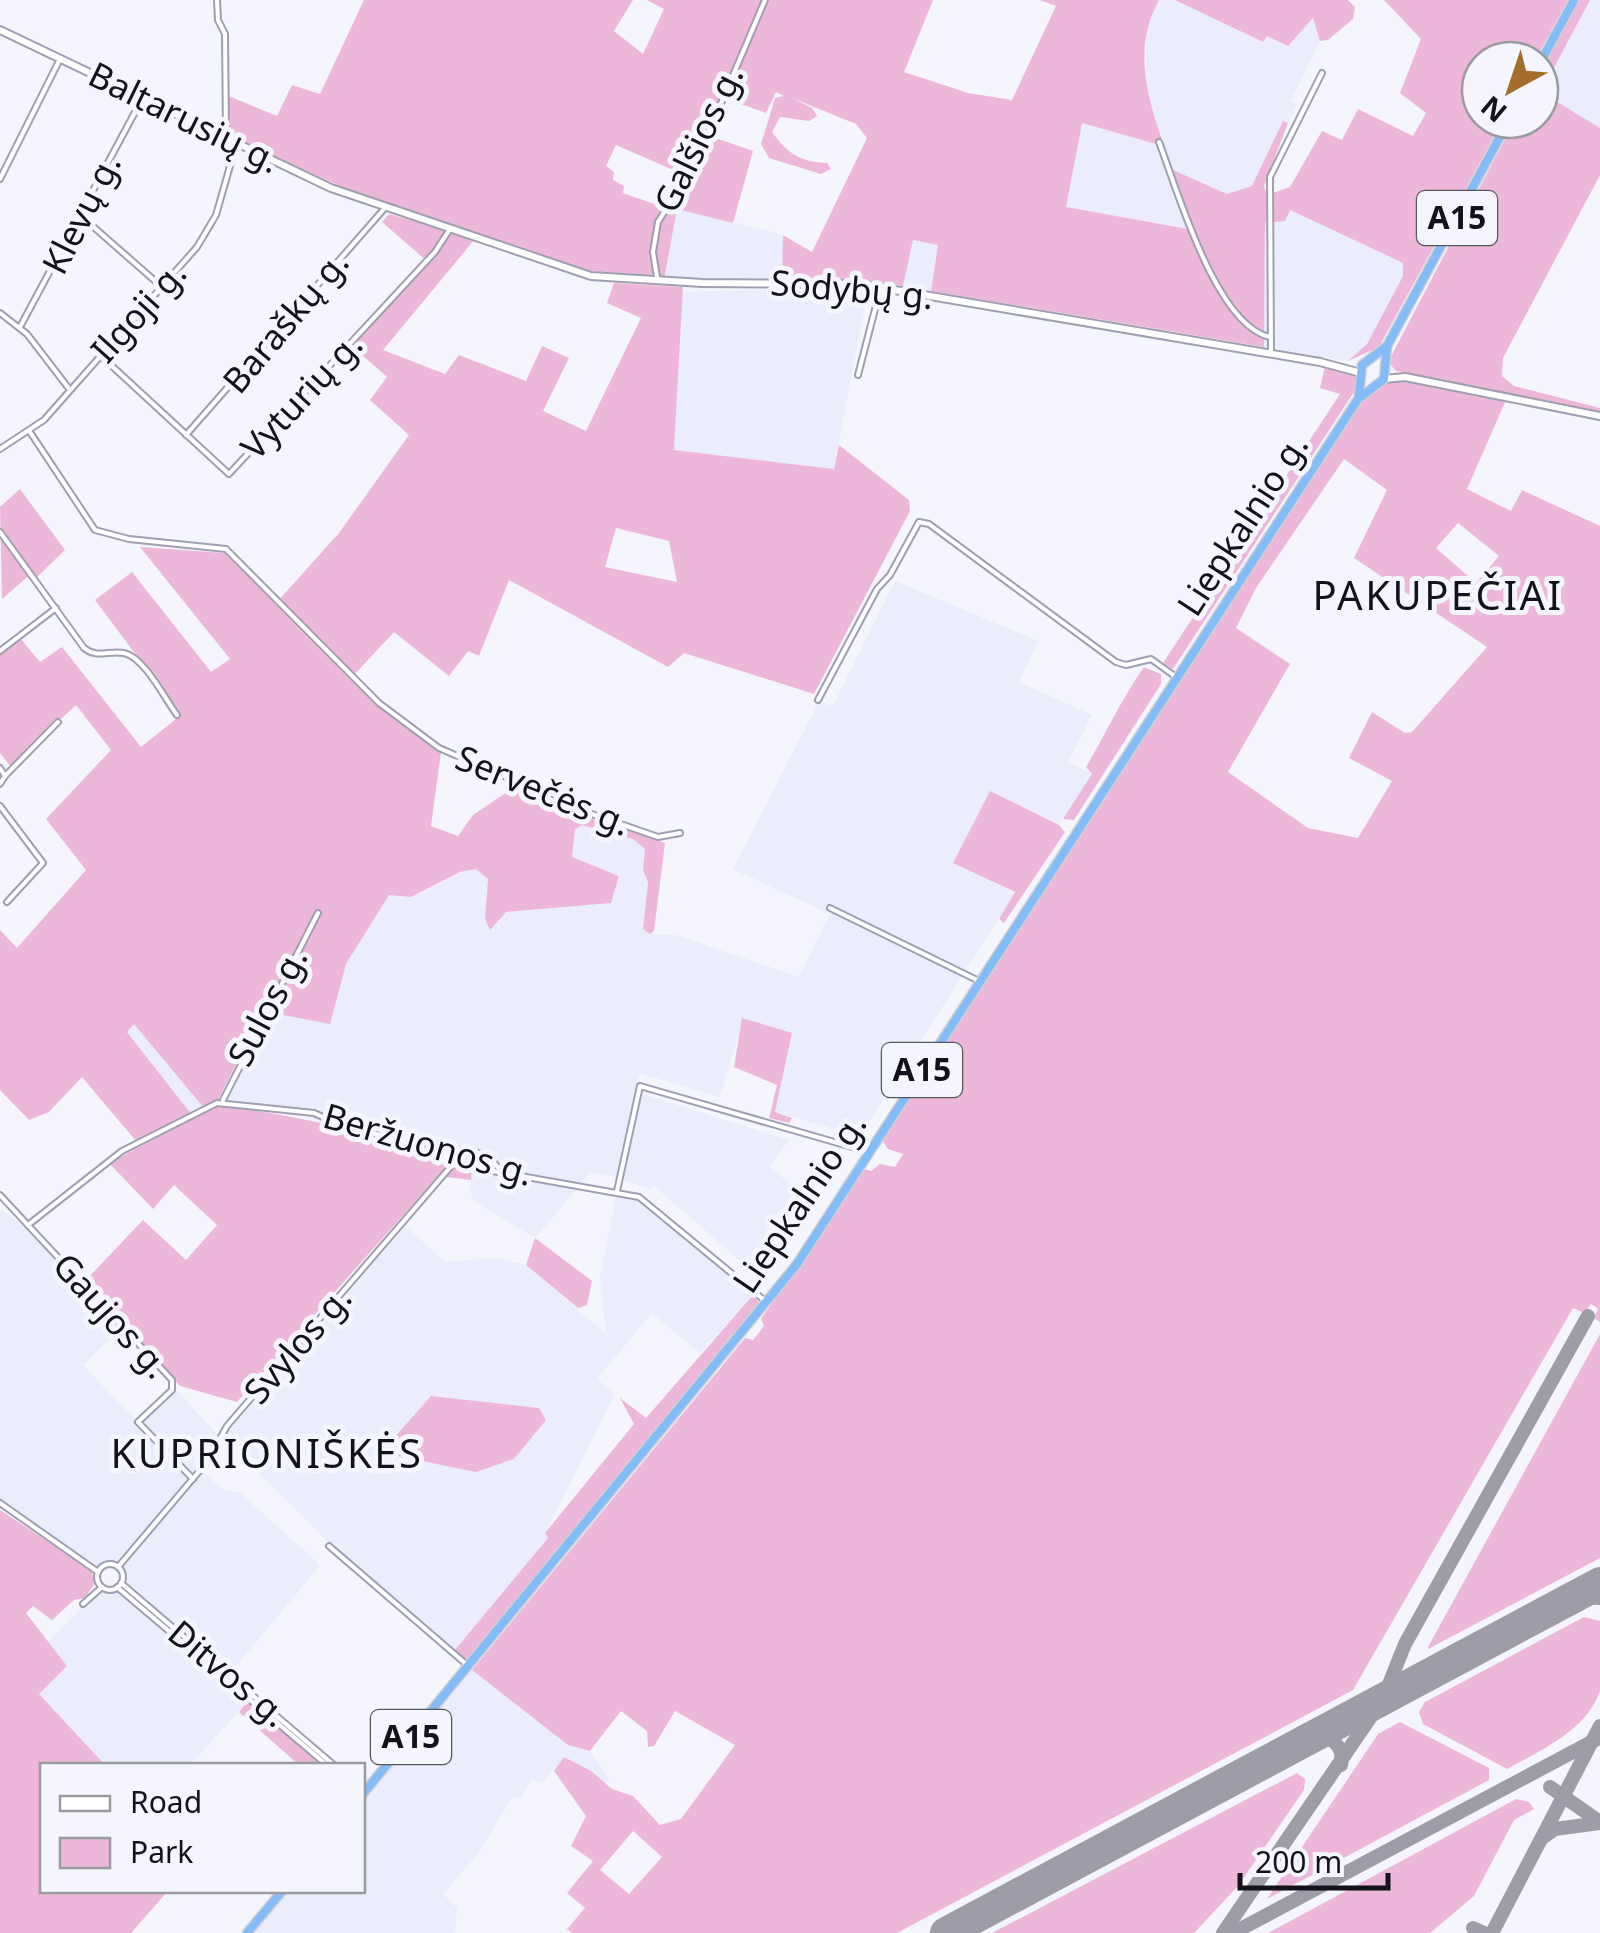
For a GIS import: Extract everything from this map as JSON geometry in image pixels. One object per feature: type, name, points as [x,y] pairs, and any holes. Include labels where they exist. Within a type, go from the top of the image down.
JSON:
[{"type":"highway","points":[[1552,40],[1574,0]]},
{"type":"highway","name":"A15","points":[[1388,346],[1498,140]]},
{"type":"highway","points":[[1358,399],[1364,362],[1388,346]]},
{"type":"highway","points":[[1358,399],[1384,379],[1388,346]]},
{"type":"highway","points":[[1374,357],[1386,366]]},
{"type":"highway","points":[[1362,375],[1374,384]]},
{"type":"highway","name":"Liepkalnio g.","points":[[365,1791],[767,1303],[1358,399]]},
{"type":"highway","points":[[248,1933],[281,1893]]},
{"type":"main road","name":"Baltarusių g.","points":[[0,30],[226,140],[370,203]]},
{"type":"main road","name":"Sodybų g.","points":[[370,203],[592,276],[658,282],[781,280],[880,286],[1270,353],[1340,366],[1362,375]]},
{"type":"main road","name":"Sodybų g.","points":[[1340,366],[1364,362]]},
{"type":"main road","points":[[1386,366],[1405,377]]},
{"type":"main road","points":[[1384,379],[1405,377],[1600,416]]},
{"type":"street","points":[[217,0],[225,34],[226,140]]},
{"type":"street","name":"Galšios g.","points":[[658,282],[653,252],[658,222],[697,160],[765,0]]},
{"type":"street","points":[[0,179],[60,59]]},
{"type":"street","points":[[1270,353],[1270,177],[1322,73]]},
{"type":"street","name":"Klevų g.","points":[[20,327],[142,99]]},
{"type":"street","points":[[1159,142],[1227,304],[1254,331],[1270,338]]},
{"type":"street","name":"Ilgoji g.","points":[[0,449],[30,432],[70,390],[212,226],[236,144]]},
{"type":"street","name":"Baraškų g.","points":[[186,434],[384,208]]},
{"type":"street","points":[[81,216],[162,287]]},
{"type":"street","name":"Vyturių g.","points":[[100,355],[229,474],[436,252],[450,229]]},
{"type":"street","points":[[858,376],[880,286]]},
{"type":"street","points":[[0,313],[20,327],[70,390]]},
{"type":"street","name":"Servečės g.","points":[[30,432],[95,530],[129,540],[226,549],[379,703],[439,748],[506,777],[520,789],[658,837],[680,832]]},
{"type":"street","points":[[818,700],[877,589],[890,575],[920,522],[929,524],[1120,665],[1151,659],[1176,676]]},
{"type":"street","points":[[0,532],[91,653],[133,657],[177,715]]},
{"type":"street","points":[[0,651],[56,608]]},
{"type":"street","points":[[0,784],[58,722]]},
{"type":"street","points":[[0,768],[5,776]]},
{"type":"street","points":[[0,806],[44,863],[7,902]]},
{"type":"street","points":[[830,908],[979,981]]},
{"type":"street","name":"Sulos g.","points":[[223,1102],[227,1086],[318,913]]},
{"type":"street","points":[[617,1191],[640,1086],[869,1152]]},
{"type":"street","points":[[28,1225],[122,1151],[223,1102]]},
{"type":"street","name":"Beržuonos g.","points":[[223,1102],[314,1113],[349,1128],[488,1155],[500,1171],[617,1191],[648,1202],[767,1303]]},
{"type":"street","name":"Svylos g.","points":[[118,1567],[193,1478],[227,1426],[453,1164],[500,1171]]},
{"type":"street","name":"Gaujos g.","points":[[0,1194],[172,1380],[172,1390],[138,1422],[193,1478]]},
{"type":"street","points":[[0,1503],[98,1572],[102,1587]]},
{"type":"street","points":[[330,1546],[470,1666]]},
{"type":"street","points":[[83,1604],[102,1587],[119,1585],[118,1567],[106,1564],[98,1572]]},
{"type":"street","name":"Ditvos g.","points":[[119,1585],[328,1763]]},
{"type":"shaded area","points":[[1159,0],[1175,0],[1262,42],[1267,36],[1288,46],[1308,20],[1318,21],[1320,41],[1291,101],[1297,104],[1288,123],[1283,121],[1252,186],[1227,195],[1173,170],[1145,90],[1147,23]]},
{"type":"shaded area","points":[[1590,0],[1600,0],[1600,128],[1560,104],[1560,55]]},
{"type":"shaded area","points":[[1081,123],[1156,144],[1188,230],[1066,207]]},
{"type":"shaded area","points":[[677,208],[783,235],[782,279],[664,280]]},
{"type":"shaded area","points":[[1289,210],[1403,263],[1403,276],[1367,344],[1348,361],[1264,347],[1265,222]]},
{"type":"shaded area","points":[[912,240],[938,245],[930,291],[903,286]]},
{"type":"shaded area","points":[[841,288],[867,292],[834,469],[674,450],[682,292]]},
{"type":"shaded area","points":[[895,581],[1038,641],[1019,682],[1092,715],[1068,762],[1093,774],[1059,824],[990,792],[953,862],[1015,893],[860,1136],[775,1112],[792,1034],[743,1019],[720,1097],[639,1073],[616,1177],[590,1173],[535,1238],[474,1201],[470,1189],[473,1157],[341,1130],[306,1116],[218,1105],[220,1088],[263,1010],[330,1023],[345,964],[389,895],[419,894],[460,872],[476,869],[488,879],[487,894],[497,918],[506,912],[611,903],[619,876],[572,857],[575,829],[582,825],[634,839],[645,849],[650,934],[676,935],[799,977],[830,914],[733,869],[819,702],[833,706]]},
{"type":"shaded area","points":[[135,1023],[204,1108],[192,1115],[127,1031]]},
{"type":"shaded area","points":[[642,1094],[789,1140],[770,1167],[805,1196],[750,1269],[654,1186],[650,1189],[623,1180]]},
{"type":"shaded area","points":[[616,1196],[638,1201],[753,1295],[700,1353],[652,1313],[597,1379],[615,1394],[546,1532],[549,1538],[454,1651],[346,1559],[223,1438],[406,1226],[445,1262],[497,1258],[526,1265],[606,1334],[600,1277]]},
{"type":"shaded area","points":[[0,1210],[25,1226],[118,1331],[83,1365],[190,1478],[116,1563],[93,1565],[0,1500]]},
{"type":"shaded area","points":[[176,1390],[219,1436],[193,1475],[141,1423]]},
{"type":"shaded area","points":[[203,1472],[225,1491],[239,1492],[320,1565],[230,1673],[124,1583],[124,1564]]},
{"type":"shaded area","points":[[116,1590],[247,1702],[192,1763],[102,1763],[38,1693],[67,1666],[48,1642],[97,1592]]},
{"type":"shaded area","points":[[472,1670],[568,1745],[590,1751],[609,1779],[606,1783],[564,1757],[543,1783],[531,1780],[520,1799],[512,1797],[477,1855],[443,1894],[457,1908],[455,1933],[252,1933],[286,1893],[365,1893],[365,1799]]},
{"type":"green space","points":[[364,0],[633,0],[614,31],[643,54],[664,9],[647,0],[933,0],[904,72],[968,93],[1012,100],[1056,6],[1040,0],[1159,0],[1145,42],[1145,64],[1152,106],[1173,170],[1227,194],[1252,186],[1283,121],[1288,123],[1264,186],[1267,195],[1290,187],[1322,131],[1342,140],[1358,109],[1413,136],[1426,113],[1400,93],[1421,39],[1384,0],[1568,0],[1546,40],[1460,40],[1460,140],[1492,140],[1379,347],[1348,361],[1367,344],[1403,276],[1403,263],[1290,210],[1285,221],[1265,223],[1264,347],[931,291],[938,245],[913,240],[903,286],[854,280],[782,279],[783,235],[812,252],[867,138],[856,124],[792,98],[812,108],[817,116],[809,121],[780,117],[772,132],[795,155],[827,163],[831,169],[821,174],[769,158],[761,144],[775,98],[784,96],[776,92],[766,113],[727,99],[710,136],[753,151],[733,223],[677,209],[664,280],[586,271],[379,203],[228,137],[226,95],[277,116],[292,85],[320,94]],"holes":[[[1082,123],[1156,144],[1188,229],[1066,207]],[[616,145],[680,173],[660,206],[623,193],[624,186],[613,180],[614,172],[606,166]]]},
{"type":"green space","points":[[1175,0],[1348,0],[1355,7],[1353,19],[1328,40],[1320,41],[1313,18],[1288,46],[1267,36],[1263,42]]},
{"type":"green space","points":[[1579,0],[1590,0],[1560,56],[1558,40]]},
{"type":"green space","points":[[1560,104],[1600,128],[1600,175],[1503,358],[1502,376],[1514,386],[1600,408],[1600,414],[1396,371],[1388,362],[1505,140],[1560,140]]},
{"type":"green space","points":[[389,214],[475,239],[383,350],[445,374],[459,355],[526,381],[542,346],[569,358],[543,411],[586,431],[641,318],[607,303],[614,283],[683,287],[674,450],[834,469],[839,445],[909,500],[910,511],[814,694],[684,653],[668,667],[509,580],[479,656],[468,651],[449,676],[394,632],[353,676],[277,602],[339,533],[409,435],[370,400],[387,377],[352,346],[428,262],[382,222]],"holes":[[[616,528],[669,541],[677,582],[605,567]]]},
{"type":"green space","points":[[1325,366],[1357,374],[1356,389],[1173,669],[1163,663],[1340,394],[1320,388]]},
{"type":"green space","points":[[1403,381],[1506,400],[1467,489],[1511,511],[1522,490],[1600,526],[1600,1322],[1594,1318],[1598,1309],[1591,1304],[1584,1313],[1573,1308],[1353,1690],[897,1933],[572,1933],[567,1929],[585,1908],[567,1893],[593,1861],[571,1846],[586,1816],[554,1771],[564,1757],[591,1771],[612,1789],[633,1796],[660,1825],[681,1819],[735,1745],[675,1711],[654,1746],[648,1747],[647,1731],[621,1711],[590,1751],[568,1745],[472,1670],[745,1338],[753,1340],[764,1326],[761,1319],[864,1169],[871,1171],[880,1164],[895,1167],[903,1154],[888,1149],[882,1140],[1368,393],[1386,382]],"holes":[[[1344,459],[1387,490],[1354,558],[1487,647],[1412,732],[1405,733],[1372,712],[1349,758],[1392,781],[1358,838],[1308,828],[1228,772],[1290,664],[1236,628],[1256,588]],[[1458,523],[1499,556],[1476,583],[1436,548]],[[633,1831],[662,1857],[629,1894],[600,1870]]]},
{"type":"green space","points":[[20,489],[65,550],[37,577],[33,572],[2,599],[0,507]]},
{"type":"green space","points":[[140,547],[225,553],[353,682],[441,752],[431,826],[458,836],[473,815],[513,788],[665,843],[654,931],[650,934],[643,929],[648,882],[643,870],[645,849],[633,839],[582,825],[575,829],[572,857],[619,876],[611,903],[506,912],[490,930],[485,919],[488,879],[476,869],[460,872],[411,897],[389,895],[346,964],[330,1024],[263,1011],[218,1100],[204,1108],[134,1024],[127,1032],[192,1115],[136,1141],[82,1077],[49,1112],[29,1120],[0,1090],[0,930],[17,948],[86,870],[46,819],[111,750],[76,705],[10,766],[0,753],[0,655],[20,638],[40,662],[62,647],[141,747],[181,715],[95,600],[132,572],[211,672],[230,659]]},
{"type":"green space","points":[[1144,667],[1161,674],[1161,684],[1074,820],[1063,819],[1092,774],[1086,767]]},
{"type":"green space","points":[[990,791],[1059,825],[1065,832],[1004,923],[999,919],[1015,892],[953,863]]},
{"type":"green space","points":[[742,1018],[792,1033],[775,1112],[792,1118],[789,1123],[769,1118],[777,1085],[734,1067]]},
{"type":"green space","points":[[218,1105],[473,1157],[471,1180],[438,1176],[237,1402],[180,1386],[85,1281],[143,1220],[186,1260],[217,1225],[174,1185],[153,1209],[109,1163]]},
{"type":"green space","points":[[535,1238],[592,1281],[587,1305],[578,1308],[526,1265]]},
{"type":"green space","points":[[753,1295],[760,1304],[468,1660],[454,1651],[548,1538],[545,1533],[634,1424],[620,1398],[646,1418]]},
{"type":"green space","points":[[1600,1334],[1600,1558],[1428,1649],[1428,1647]]},
{"type":"green space","points":[[431,1396],[539,1408],[546,1420],[514,1459],[476,1472],[388,1454],[386,1447]]},
{"type":"green space","points":[[0,1510],[91,1570],[95,1583],[85,1598],[74,1600],[52,1620],[33,1606],[26,1613],[67,1666],[39,1694],[103,1763],[40,1763],[40,1893],[166,1893],[131,1933],[0,1933]]},
{"type":"green space","points":[[1584,1617],[1600,1621],[1600,1691],[1585,1717],[1561,1738],[1507,1769],[1423,1724],[1419,1712],[1425,1702]]},
{"type":"green space","points":[[247,1702],[323,1763],[297,1763],[239,1712]]},
{"type":"green space","points":[[1400,1722],[1489,1768],[1489,1780],[1267,1899],[1378,1734]]},
{"type":"green space","points":[[1297,1773],[1305,1779],[1304,1790],[1238,1886],[1194,1933],[992,1933]]},
{"type":"green space","points":[[1516,1799],[1529,1802],[1534,1809],[1514,1820],[1474,1896],[1430,1933],[1268,1933]]},
{"type":"taxiway","points":[[1223,1933],[1383,1699],[1405,1644],[1588,1316]]},
{"type":"taxiway","points":[[1575,1597],[1600,1598]]},
{"type":"taxiway","points":[[1492,1933],[1600,1726]]},
{"type":"taxiway","points":[[1308,1739],[1322,1737],[1334,1741],[1341,1765]]},
{"type":"taxiway","points":[[1233,1933],[1599,1738]]},
{"type":"taxiway","points":[[1550,1787],[1600,1822]]},
{"type":"taxiway","points":[[1542,1838],[1555,1829],[1600,1823]]},
{"type":"taxiway","points":[[1473,1928],[1484,1933]]},
{"type":"runway","points":[[946,1933],[1600,1583]]},
{"type":"district","name":"PAKUPEČIAI","points":[[1438,596]]},
{"type":"district","name":"KUPRIONIŠKĖS","points":[[267,1454]]}]
